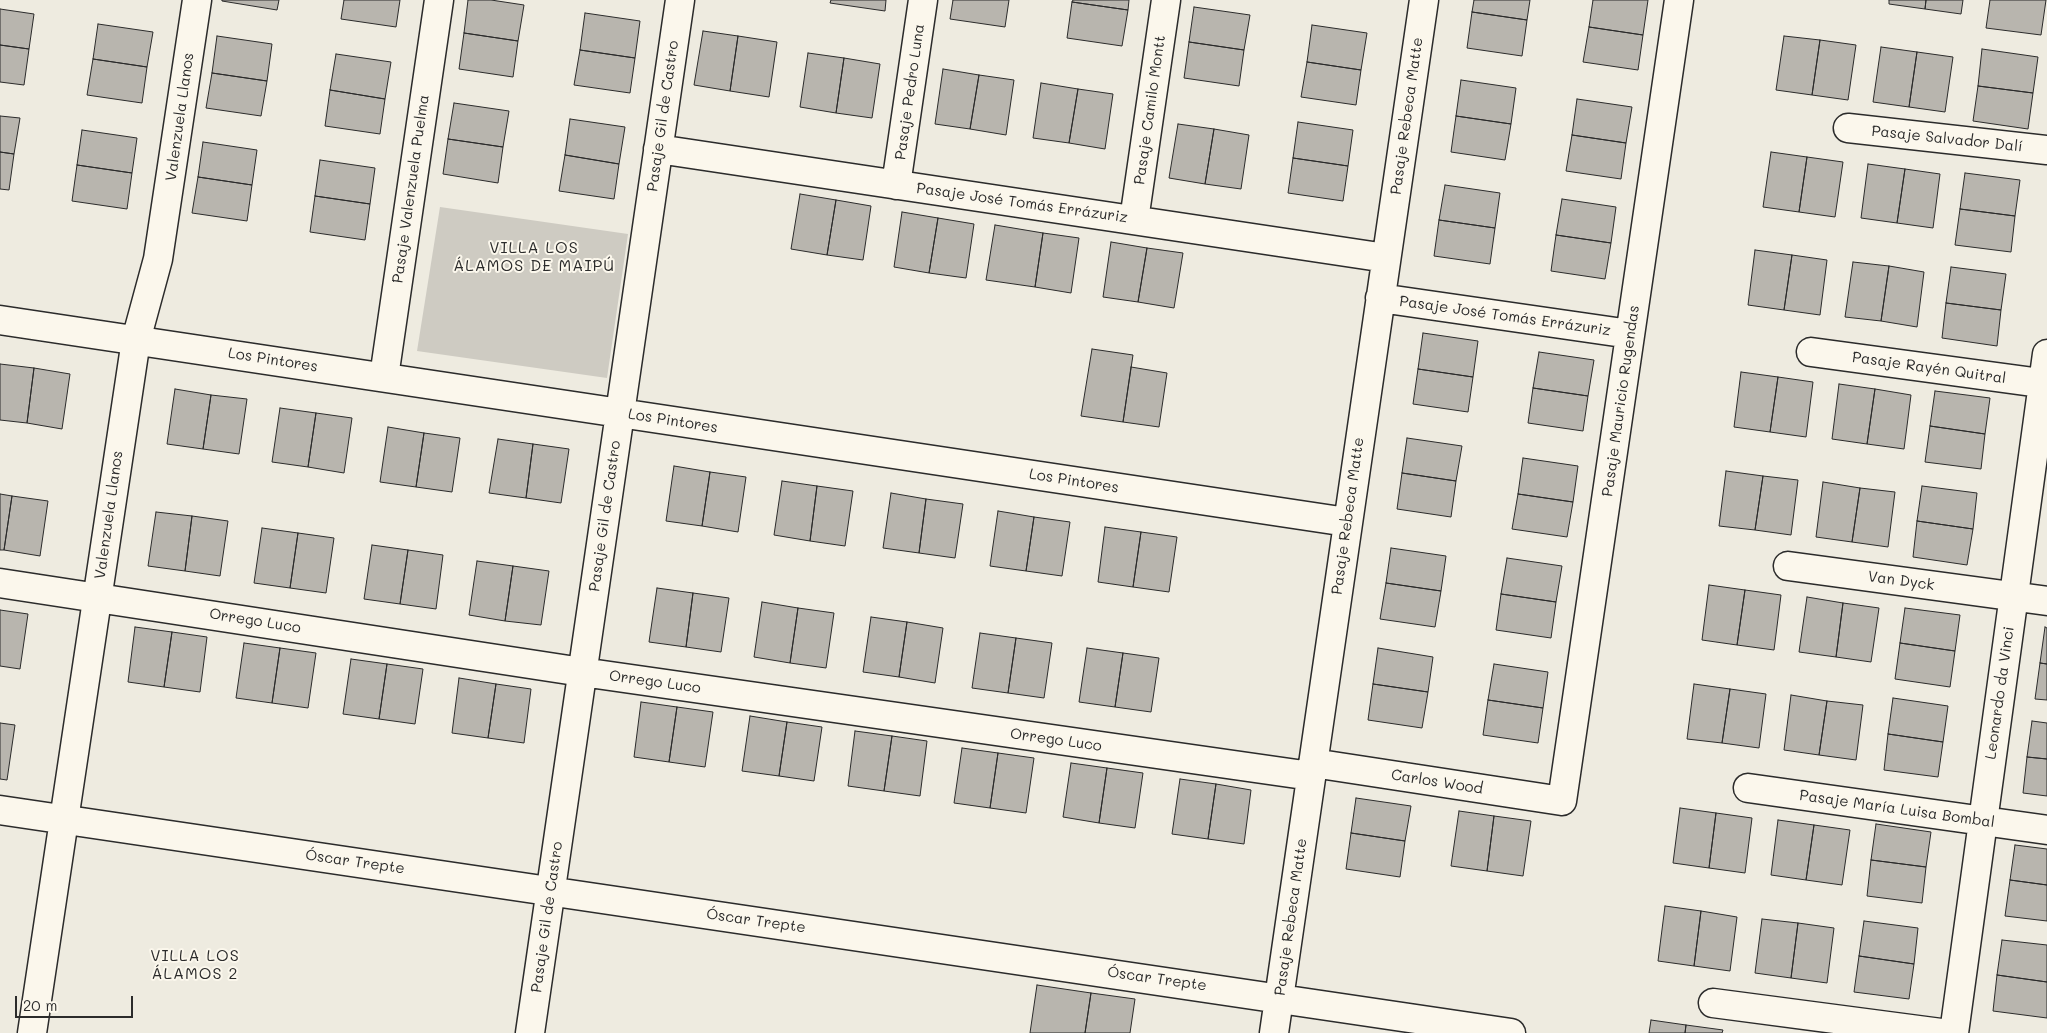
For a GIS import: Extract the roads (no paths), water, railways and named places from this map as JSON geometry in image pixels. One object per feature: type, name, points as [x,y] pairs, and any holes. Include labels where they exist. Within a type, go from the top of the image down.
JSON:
[{"type":"street","name":"Valenzuela Llanos","points":[[32,1033],[136,340],[158,259],[197,0]]},
{"type":"street","name":"Pasaje Valenzuela Puelma","points":[[384,377],[439,0]]},
{"type":"street","name":"Pasaje Gil de Castro","points":[[530,1033],[680,0]]},
{"type":"street","name":"Pasaje Pedro Luna","points":[[896,184],[923,0]]},
{"type":"street","name":"Pasaje Camilo Montt","points":[[1134,220],[1166,0]]},
{"type":"street","name":"Pasaje Rebeca Matte","points":[[1274,1033],[1424,0]]},
{"type":"street","name":"Pasaje Mauricio Rugendas","points":[[1562,801],[1679,0]]},
{"type":"street","name":"Pasaje Salvador Dalí","points":[[1848,128],[2047,150]]},
{"type":"street","name":"Pasaje José Tomás Errázuriz","points":[[658,149],[1386,258]]},
{"type":"street","name":"Pasaje José Tomás Errázuriz","points":[[1380,298],[1630,334]]},
{"type":"street","name":"Los Pintores","points":[[0,320],[1347,522]]},
{"type":"street","name":"Pasaje Rayén Quitral","points":[[1810,352],[2045,384]]},
{"type":"street","name":"Leonardo da Vinci","points":[[1954,1033],[2045,384],[2047,354]]},
{"type":"street","name":"Van Dyck","points":[[1788,566],[2047,601]]},
{"type":"street","name":"Orrego Luco","points":[[0,583],[582,672],[1312,770]]},
{"type":"street","name":"Carlos Wood","points":[[1312,770],[1562,801]]},
{"type":"street","name":"Pasaje María Luisa Bombal","points":[[1748,788],[2047,830]]},
{"type":"street","name":"Óscar Trepte","points":[[0,810],[1279,997],[1511,1033]]},
{"type":"street","points":[[1713,1003],[1941,1033]]},
{"type":"district","name":"VILLA LOS ÁLAMOS DE MAIPÚ","points":[[534,257]]},
{"type":"district","name":"VILLA LOS ÁLAMOS 2","points":[[195,965]]}]
